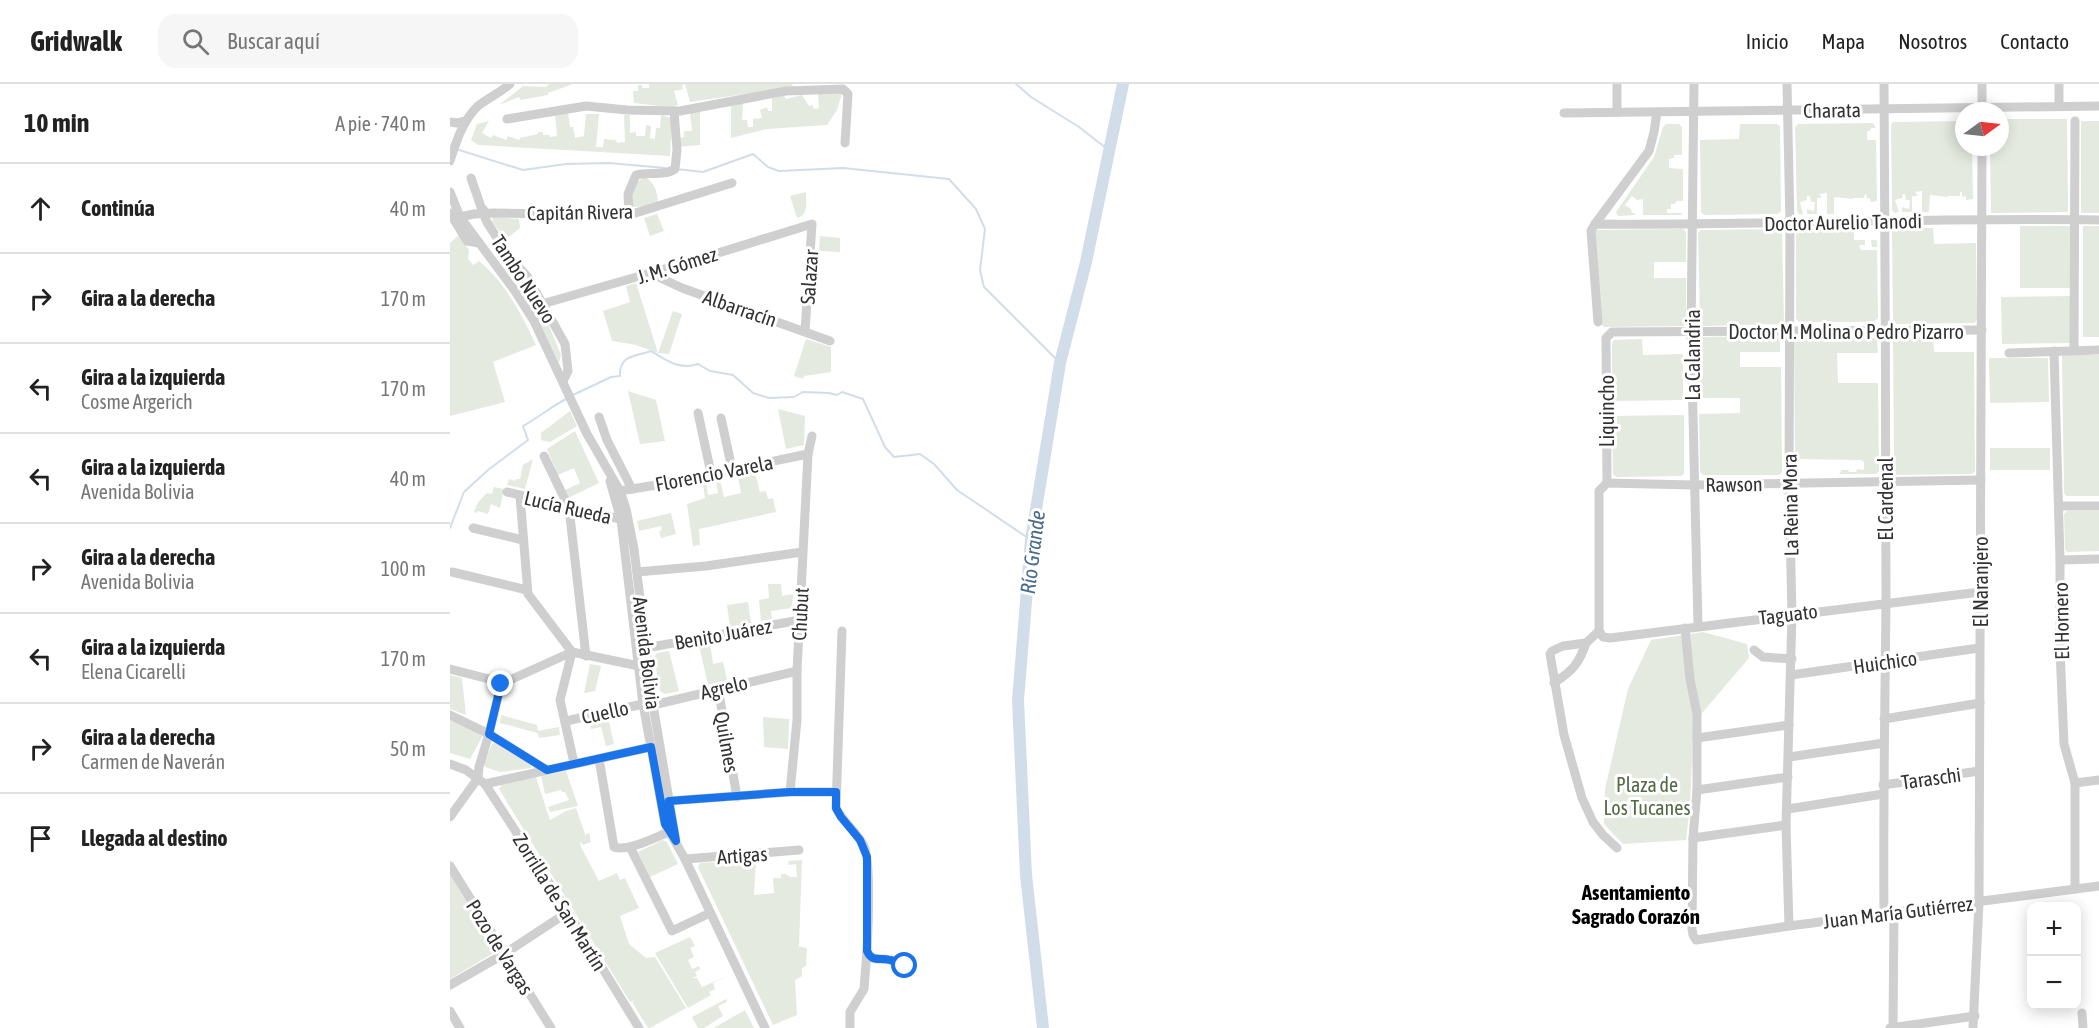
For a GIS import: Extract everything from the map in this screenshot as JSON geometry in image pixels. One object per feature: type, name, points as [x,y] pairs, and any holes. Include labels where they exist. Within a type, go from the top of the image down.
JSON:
[{"type":"street","points":[[450,161],[466,121],[478,106],[510,84]]},
{"type":"street","points":[[1617,84],[1617,112]]},
{"type":"street","name":"La Calandria","points":[[1694,84],[1691,332],[1698,626]]},
{"type":"street","name":"La Reina Mora","points":[[1787,84],[1792,659],[1786,825],[1790,926]]},
{"type":"street","name":"El Cardenal","points":[[1884,84],[1886,332],[1884,914]]},
{"type":"street","points":[[1982,84],[1982,102]]},
{"type":"street","points":[[2059,84],[2059,106]]},
{"type":"street","points":[[507,119],[586,106],[674,111],[786,91],[843,89],[848,94],[845,142]]},
{"type":"street","name":"Charata","points":[[2009,109],[2099,106]]},
{"type":"street","name":"Charata","points":[[1564,113],[1955,110]]},
{"type":"street","points":[[628,215],[627,194],[636,175],[652,172],[666,173],[675,169],[677,150],[674,111]]},
{"type":"street","points":[[1598,322],[1593,227],[1649,151],[1657,112]]},
{"type":"street","points":[[450,122],[466,121]]},
{"type":"street","points":[[2074,350],[2075,121]]},
{"type":"street","name":"El Naranjero","points":[[1973,1028],[1979,902],[1982,156]]},
{"type":"street","name":"Tambo Nuevo","points":[[471,178],[481,207],[486,213],[485,218],[488,224],[511,259],[527,276],[565,344],[568,371],[564,385]]},
{"type":"street","name":"Capitán Rivera","points":[[460,217],[486,213],[628,215],[732,183]]},
{"type":"street","name":"Avenida Bolivia","points":[[450,192],[460,217],[525,306],[575,409],[620,491],[637,572],[646,648],[651,747],[665,824],[685,859],[765,1028]]},
{"type":"street","points":[[450,213],[467,241],[479,243]]},
{"type":"street","name":"Doctor Aurelio Tanodi","points":[[1593,227],[1884,221],[2099,220]]},
{"type":"street","name":"J. M. Gómez","points":[[542,304],[813,224]]},
{"type":"street","name":"Salazar","points":[[805,331],[813,224]]},
{"type":"street","name":"Albarracín","points":[[650,273],[682,288],[830,341]]},
{"type":"street","name":"Doctor M. Molina o Pedro Pizarro","points":[[1606,338],[1612,332],[1621,331],[1982,330]]},
{"type":"street","name":"Liquincho","points":[[1606,338],[1606,483]]},
{"type":"street","points":[[2009,352],[2099,350]]},
{"type":"street","name":"El Hornero","points":[[2054,351],[2059,506],[2060,650],[2064,744],[2075,783],[2075,889]]},
{"type":"street","points":[[698,413],[711,473]]},
{"type":"street","points":[[599,417],[607,440],[632,489]]},
{"type":"street","points":[[721,418],[732,469]]},
{"type":"street","name":"Chubut","points":[[790,792],[797,720],[796,671],[808,454],[812,436]]},
{"type":"street","name":"Florencio Varela","points":[[620,491],[808,454]]},
{"type":"street","points":[[544,456],[569,508],[586,656]]},
{"type":"street","name":"Avenida Bolivia","points":[[607,470],[625,520],[639,666],[676,841]]},
{"type":"street","name":"Rawson","points":[[1606,483],[1693,485],[1981,480]]},
{"type":"street","points":[[1554,683],[1572,671],[1582,656],[1586,643],[1599,631],[1599,491],[1606,483]]},
{"type":"street","name":"Lucía Rueda","points":[[507,492],[625,520]]},
{"type":"street","points":[[520,496],[528,594],[572,652],[639,666]]},
{"type":"street","points":[[2059,506],[2099,506]]},
{"type":"street","points":[[473,528],[523,540]]},
{"type":"street","points":[[637,572],[706,566],[802,552]]},
{"type":"street","points":[[2060,560],[2099,559]]},
{"type":"street","points":[[452,572],[527,590]]},
{"type":"street","name":"Taguato","points":[[1599,631],[1603,637],[1610,638],[1980,592]]},
{"type":"street","name":"Benito Juárez","points":[[646,648],[800,620]]},
{"type":"street","points":[[1685,627],[1697,714],[1697,790],[1693,838],[1786,825]]},
{"type":"street","points":[[842,631],[836,808],[860,840],[867,857],[867,951],[864,989],[850,1012],[850,1028]]},
{"type":"street","points":[[1586,643],[1563,646],[1552,651],[1550,654],[1554,683],[1560,704],[1564,735],[1582,798],[1593,822],[1617,849]]},
{"type":"street","name":"Huichico","points":[[1791,675],[1979,648]]},
{"type":"street","points":[[1754,650],[1763,657],[1792,659]]},
{"type":"street","points":[[450,669],[501,684],[572,652]]},
{"type":"street","points":[[572,652],[560,700],[574,763]]},
{"type":"street","name":"Agrelo","points":[[648,704],[796,671]]},
{"type":"street","points":[[482,781],[479,767],[501,684]]},
{"type":"street","name":"Quilmes","points":[[718,688],[737,797]]},
{"type":"street","points":[[1884,719],[1980,703]]},
{"type":"street","name":"Cuello","points":[[566,721],[648,704]]},
{"type":"street","points":[[450,715],[489,734],[547,770]]},
{"type":"street","points":[[1697,738],[1789,725]]},
{"type":"street","points":[[1789,757],[1884,743]]},
{"type":"street","points":[[450,764],[482,781],[547,770],[651,747]]},
{"type":"street","points":[[599,759],[614,847],[625,848],[669,832]]},
{"type":"street","name":"Taraschi","points":[[1788,809],[1979,771]]},
{"type":"street","points":[[1697,790],[1788,777]]},
{"type":"street","points":[[2075,783],[2099,780]]},
{"type":"street","points":[[450,817],[482,781]]},
{"type":"street","name":"Zorrilla de San Martín","points":[[482,781],[568,912],[639,1028]]},
{"type":"street","points":[[669,801],[790,792],[836,792]]},
{"type":"street","name":"Juan María Gutiérrez","points":[[1693,838],[1692,928],[1696,940],[2099,886]]},
{"type":"street","points":[[625,848],[672,931],[710,913]]},
{"type":"street","name":"Artigas","points":[[685,859],[799,850]]},
{"type":"street","name":"Pozo de Vargas","points":[[450,866],[551,1028]]},
{"type":"street","points":[[450,985],[504,954],[568,912]]},
{"type":"street","points":[[1894,912],[1892,1028],[1975,1017]]},
{"type":"street","points":[[867,951],[874,959],[889,960],[905,966]]},
{"type":"street","points":[[450,1011],[460,1028]]},
{"type":"street","points":[[2082,1013],[2083,1028]]},
{"type":"green space","points":[[549,84],[573,84],[548,93],[548,95],[520,100],[519,97],[499,105],[523,86],[546,87]]},
{"type":"green space","points":[[649,84],[685,84],[682,85],[683,89],[674,91],[678,105],[669,107],[634,103],[633,91],[638,91],[638,85],[642,85],[642,88],[649,88]]},
{"type":"green space","points":[[685,84],[792,84],[793,87],[690,102]]},
{"type":"green space","points":[[843,90],[837,110],[827,125],[767,129],[731,138],[731,105],[743,103],[742,120],[747,120],[748,127],[753,127],[753,119],[762,118],[760,110],[767,107],[768,111],[772,111],[772,98],[784,96],[786,99],[802,95],[809,106],[812,105],[814,109],[819,108],[818,92]]},
{"type":"green space","points":[[700,111],[700,145],[675,147],[675,139],[684,137],[684,131],[692,131],[690,113]]},
{"type":"green space","points":[[568,113],[570,127],[573,127],[575,138],[584,136],[586,114],[599,114],[596,147],[603,147],[604,139],[616,140],[617,143],[625,142],[624,115],[630,115],[630,133],[636,132],[636,136],[645,136],[646,125],[651,126],[650,138],[655,139],[656,128],[660,128],[661,115],[672,118],[670,156],[478,145],[471,140],[477,124],[489,121],[482,133],[491,138],[493,135],[506,140],[508,136],[519,140],[538,134],[538,132],[543,132],[543,135],[550,135],[550,137],[557,136],[555,115]]},
{"type":"green space","points":[[2009,119],[2067,119],[2068,212],[1991,213],[1990,156],[2009,156]]},
{"type":"green space","points":[[1955,121],[1955,156],[1972,156],[1973,199],[1966,200],[1966,196],[1962,197],[1962,192],[1960,196],[1930,195],[1929,212],[1922,212],[1922,191],[1915,192],[1918,196],[1912,196],[1912,212],[1902,212],[1902,207],[1909,209],[1910,200],[1906,200],[1903,194],[1902,198],[1895,200],[1899,212],[1895,213],[1892,210],[1891,125],[1893,122]]},
{"type":"green space","points":[[2081,121],[2099,121],[2099,213],[2081,213]]},
{"type":"green space","points":[[1873,123],[1876,128],[1867,131],[1867,140],[1876,140],[1877,201],[1871,202],[1870,198],[1867,199],[1866,194],[1864,198],[1834,197],[1834,214],[1827,214],[1827,193],[1819,194],[1822,198],[1817,198],[1817,214],[1807,214],[1807,209],[1814,211],[1815,202],[1811,202],[1810,196],[1807,196],[1807,200],[1800,202],[1803,214],[1800,215],[1797,212],[1795,127],[1798,124]]},
{"type":"green space","points":[[1666,124],[1679,124],[1682,127],[1682,155],[1674,155],[1674,158],[1669,159],[1669,168],[1683,169],[1683,201],[1676,201],[1675,204],[1671,204],[1671,209],[1667,209],[1667,213],[1682,213],[1681,215],[1643,215],[1643,199],[1637,200],[1632,196],[1625,205],[1635,215],[1618,216],[1616,212],[1654,157]]},
{"type":"green space","points":[[1740,124],[1777,124],[1780,126],[1781,211],[1778,214],[1704,215],[1701,212],[1700,140],[1739,139]]},
{"type":"green space","points":[[645,177],[655,188],[658,203],[632,207],[634,186]]},
{"type":"green space","points":[[806,192],[805,211],[797,218],[790,196]]},
{"type":"green space","points":[[657,214],[664,231],[650,236],[644,218]]},
{"type":"green space","points":[[493,217],[519,219],[520,228],[506,239],[492,222]]},
{"type":"green space","points":[[2020,226],[2070,226],[2070,288],[2020,288]]},
{"type":"green space","points":[[2083,226],[2099,226],[2099,337],[2083,337]]},
{"type":"green space","points":[[1895,228],[1933,228],[1934,244],[1976,243],[1977,320],[1974,323],[1896,324],[1893,321],[1892,231]]},
{"type":"green space","points":[[1683,229],[1686,232],[1686,262],[1654,262],[1654,278],[1686,278],[1686,323],[1683,326],[1604,327],[1601,324],[1594,233],[1597,230]]},
{"type":"green space","points":[[1779,229],[1782,231],[1784,321],[1781,324],[1703,326],[1700,323],[1698,233],[1701,230]]},
{"type":"green space","points":[[1800,230],[1854,230],[1854,240],[1865,240],[1865,245],[1859,245],[1861,250],[1877,250],[1878,318],[1874,322],[1799,322],[1796,318],[1796,233]]},
{"type":"green space","points":[[459,235],[469,250],[468,259],[473,265],[479,261],[505,289],[536,345],[493,362],[505,402],[450,416],[450,243]]},
{"type":"green space","points":[[820,236],[840,238],[840,252],[819,251]]},
{"type":"green space","points":[[1871,240],[1877,240],[1877,247],[1872,247]]},
{"type":"green space","points":[[513,267],[528,286],[547,320],[561,355],[559,363],[528,299],[510,271]]},
{"type":"green space","points":[[636,283],[658,353],[636,345],[612,341],[603,311],[630,302],[626,286]]},
{"type":"green space","points":[[2074,296],[2075,343],[2002,344],[2001,297]]},
{"type":"green space","points":[[673,311],[682,314],[669,354],[658,353]]},
{"type":"green space","points":[[1778,336],[1780,352],[1740,352],[1740,367],[1781,367],[1782,472],[1779,475],[1703,475],[1700,472],[1699,414],[1740,413],[1740,398],[1699,398],[1699,340],[1701,337]]},
{"type":"green space","points":[[1895,337],[1933,337],[1934,352],[1974,352],[1975,471],[1972,474],[1897,475],[1894,472],[1893,340]]},
{"type":"green space","points":[[1796,338],[1875,338],[1877,340],[1878,353],[1837,353],[1838,383],[1878,383],[1879,471],[1876,474],[1839,474],[1842,470],[1856,472],[1857,469],[1864,470],[1864,462],[1861,460],[1795,459],[1794,341]]},
{"type":"green space","points":[[806,339],[831,347],[831,372],[804,376],[803,379],[794,376]]},
{"type":"green space","points":[[1642,339],[1643,355],[1683,354],[1683,400],[1612,401],[1612,343],[1614,340]]},
{"type":"green space","points":[[2062,355],[2099,355],[2099,496],[2066,496],[2064,493]]},
{"type":"green space","points":[[1989,358],[2048,358],[2049,402],[1990,403]]},
{"type":"green space","points":[[628,391],[656,400],[665,441],[640,444]]},
{"type":"green space","points":[[778,409],[805,416],[804,445],[786,449]]},
{"type":"green space","points":[[570,411],[577,426],[550,442],[541,440],[541,433]]},
{"type":"green space","points":[[1684,415],[1684,474],[1681,476],[1616,477],[1613,474],[1612,416]]},
{"type":"green space","points":[[575,431],[599,483],[568,498],[565,490],[580,483],[574,468],[558,475],[547,449]]},
{"type":"green space","points":[[1990,448],[2050,448],[2050,470],[1990,470]]},
{"type":"green space","points":[[533,459],[525,489],[507,485],[509,479],[515,481],[520,479],[523,465]]},
{"type":"green space","points":[[755,473],[760,492],[766,491],[768,499],[773,498],[776,512],[699,529],[700,545],[693,546],[687,504],[705,498],[703,484],[706,483],[708,495],[718,493],[716,481],[720,480],[724,497],[741,493],[738,476]]},
{"type":"green space","points":[[494,487],[504,489],[500,508],[491,504],[488,514],[474,512],[477,504],[487,493],[492,494]]},
{"type":"green space","points":[[2067,511],[2099,511],[2099,551],[2067,552],[2064,514]]},
{"type":"green space","points":[[671,513],[676,534],[661,538],[659,531],[662,530],[661,526],[639,531],[637,521]]},
{"type":"green space","points":[[768,584],[781,584],[782,596],[793,594],[792,608],[771,611],[772,619],[761,621],[759,600],[769,598]]},
{"type":"green space","points":[[748,602],[751,623],[730,627],[727,605]]},
{"type":"green space","name":"Plaza de Los Tucanes","points":[[1703,632],[1747,644],[1749,658],[1702,713],[1693,736],[1686,840],[1623,844],[1604,824],[1605,789],[1628,689],[1651,640]]},
{"type":"green space","points":[[710,643],[713,664],[723,662],[727,680],[708,685],[699,645]]},
{"type":"green space","points":[[669,651],[679,691],[665,694],[660,691],[654,657],[657,653]]},
{"type":"green space","points":[[590,664],[601,666],[595,691],[584,693]]},
{"type":"green space","points":[[450,675],[462,678],[466,715],[450,709]]},
{"type":"green space","points":[[501,715],[537,725],[538,731],[559,727],[560,735],[539,738],[538,733],[500,723]]},
{"type":"green space","points":[[608,717],[614,744],[606,746],[601,727],[591,729],[589,721]]},
{"type":"green space","points":[[763,717],[789,719],[788,749],[764,747]]},
{"type":"green space","points":[[450,720],[481,734],[482,737],[470,759],[450,753]]},
{"type":"green space","points":[[495,743],[531,765],[531,768],[500,772],[485,767],[484,764],[492,744]]},
{"type":"green space","points":[[566,771],[578,806],[550,812],[548,807],[569,800],[565,792],[561,790],[545,794],[541,776]]},
{"type":"green space","points":[[536,777],[550,820],[576,808],[586,837],[589,833],[591,842],[583,845],[580,841],[581,847],[599,881],[617,873],[620,880],[625,878],[639,908],[620,916],[629,944],[646,958],[655,957],[686,1008],[650,1028],[632,1002],[635,1000],[630,1002],[499,789],[502,784]]},
{"type":"green space","points":[[663,840],[667,842],[678,864],[650,877],[638,852]]},
{"type":"green space","points":[[756,860],[754,895],[774,893],[773,878],[781,878],[781,874],[797,877],[796,864],[789,865],[788,861],[802,860],[799,946],[796,946],[807,948],[806,966],[802,968],[802,976],[795,980],[797,1015],[773,1025],[698,867],[700,863]]},
{"type":"green space","points":[[450,869],[497,947],[497,951],[450,979]]},
{"type":"green space","points":[[690,937],[695,946],[690,948],[694,957],[688,960],[692,969],[699,966],[700,969],[695,972],[697,976],[693,978],[697,978],[702,987],[730,975],[713,983],[715,989],[709,992],[711,995],[688,1008],[655,953]]},
{"type":"green space","points":[[726,999],[727,1002],[718,1006],[723,1016],[704,1028],[698,1028],[692,1017]]},
{"type":"green space","points":[[745,1010],[754,1028],[714,1028],[717,1026]]},
{"type":"waterway","points":[[1016,84],[1031,97],[1079,127],[1111,152]]},
{"type":"waterway","name":"Río Grande","points":[[1043,1028],[1026,875],[1018,700],[1031,540],[1060,363],[1086,262],[1123,84]]},
{"type":"waterway","points":[[456,149],[523,170],[566,164],[609,163],[665,168]]},
{"type":"waterway","points":[[676,169],[703,172],[753,154],[768,167],[779,171],[843,168],[949,179],[976,209],[985,229],[980,270],[984,287],[1060,363]]},
{"type":"waterway","points":[[573,395],[611,377],[620,376],[620,369],[625,360],[651,351],[679,365],[698,364],[710,371],[733,375],[753,393],[769,398],[794,397],[803,392],[837,395],[842,392],[863,399],[885,447],[894,457],[920,454],[934,464],[957,490],[1031,540]]},
{"type":"waterway","points":[[450,528],[464,492],[488,470],[528,440],[523,426],[568,398]]},
{"type":"district","name":"Asentamiento Sagrado Corazón","points":[[1636,904]]},
{"type":"route","points":[[501,684],[489,734],[547,770],[651,747],[665,824],[676,841],[669,801],[790,792],[836,792],[836,808],[860,840],[867,857],[867,951],[874,959],[889,960],[905,966]]}]
